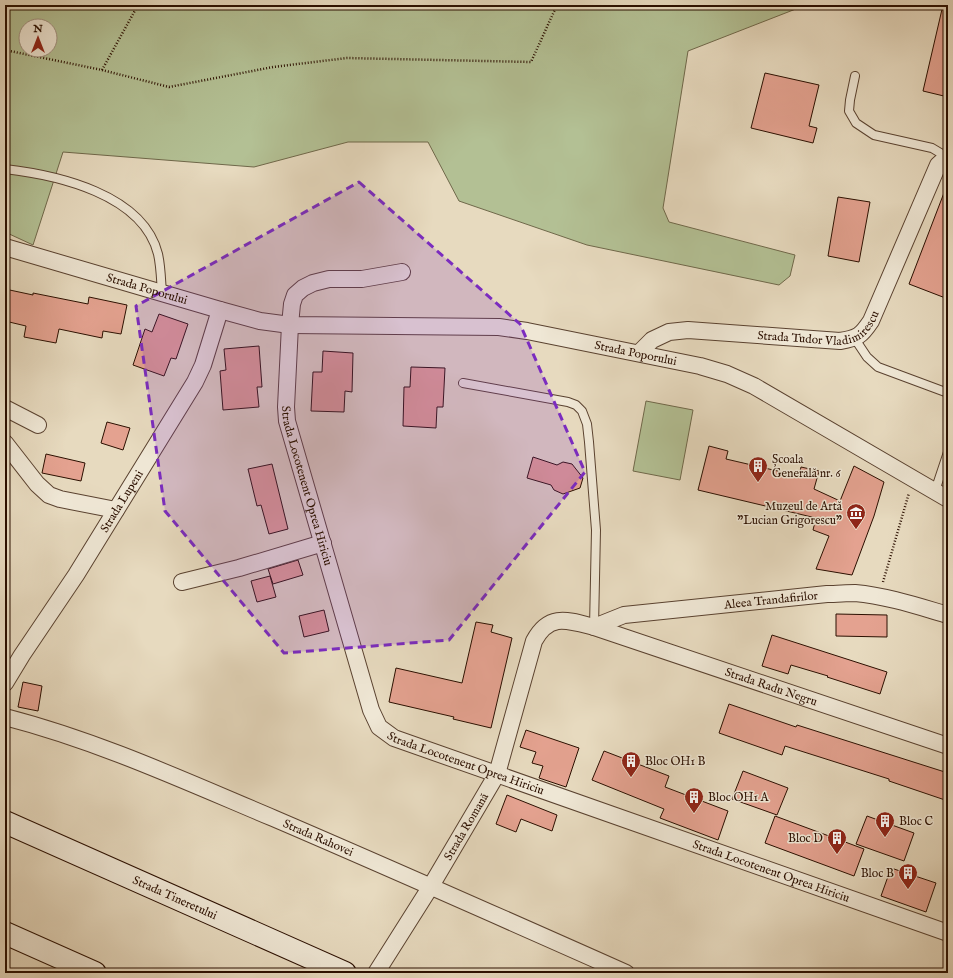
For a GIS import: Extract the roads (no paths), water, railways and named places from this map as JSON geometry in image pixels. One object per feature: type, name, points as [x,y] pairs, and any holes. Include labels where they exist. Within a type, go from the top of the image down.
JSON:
[{"type":"main road","name":"Strada Tineretului","points":[[5,822],[345,973]]},
{"type":"main road","points":[[5,933],[95,973]]},
{"type":"street","name":"Strada Tudor Vladimirescu","points":[[639,353],[652,340],[669,332],[688,330],[840,341],[855,339],[871,321],[938,165],[947,157]]},
{"type":"street","name":"Strada Poporului","points":[[5,247],[162,294],[260,321],[290,325],[499,327],[527,331],[700,366],[727,374],[754,386],[941,495]]},
{"type":"street","points":[[290,325],[292,304],[295,295],[303,288],[313,283],[329,279],[362,279],[402,272]]},
{"type":"street","name":"Strada Lupeni","points":[[5,684],[22,655],[76,575],[195,382],[203,365],[220,310]]},
{"type":"street","name":"Strada Locotenent Oprea Hiriciu","points":[[290,325],[286,407],[287,421],[371,710],[379,727],[394,738],[948,934]]},
{"type":"street","points":[[5,408],[38,425]]},
{"type":"street","points":[[5,443],[37,484],[49,495],[60,499],[116,510]]},
{"type":"street","points":[[182,582],[239,568],[323,543]]},
{"type":"street","name":"Aleea Trandafirilor","points":[[594,627],[624,616],[827,594],[854,593],[879,596],[948,615]]},
{"type":"street","name":"Strada Romană","points":[[376,973],[431,886],[497,774],[534,641],[540,631],[550,623],[562,621],[594,627]]},
{"type":"street","name":"Strada Radu Negru","points":[[594,627],[948,746]]},
{"type":"street","name":"Strada Rahovei","points":[[6,720],[57,732],[133,759],[431,886],[626,973]]},
{"type":"lane","points":[[856,76],[849,111],[856,123],[874,135],[932,148],[947,157]]},
{"type":"lane","points":[[5,169],[62,180],[107,196],[122,205],[142,223],[151,237],[158,253],[162,294]]},
{"type":"lane","points":[[855,339],[867,357],[878,367],[948,392]]},
{"type":"lane","points":[[463,383],[568,402],[576,405],[582,411],[587,424],[590,442],[596,530],[594,627]]},
{"type":"lane","points":[[941,495],[948,452]]},
{"type":"place","name":"Școala Generală nr. 6","points":[[758,483]]},
{"type":"place","name":"Muzeul de Artă \"Lucian Grigorescu\"","points":[[856,530]]},
{"type":"place","name":"Bloc OH1 B","points":[[631,778]]},
{"type":"place","name":"Bloc OH1 A","points":[[694,814]]},
{"type":"place","name":"Bloc C","points":[[885,838]]},
{"type":"place","name":"Bloc D","points":[[837,855]]},
{"type":"place","name":"Bloc B","points":[[908,890]]}]
